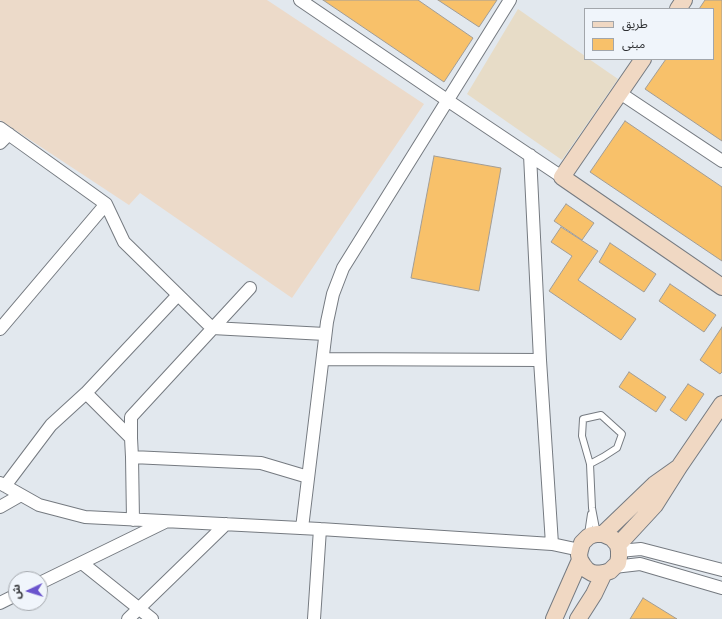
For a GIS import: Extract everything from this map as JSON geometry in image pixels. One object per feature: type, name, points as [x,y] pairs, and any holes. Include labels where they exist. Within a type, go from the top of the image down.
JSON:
[{"type":"main road","points":[[642,60],[562,177],[722,287]]},
{"type":"main road","points":[[619,548],[656,504],[722,404]]},
{"type":"main road","points":[[554,619],[590,543],[655,484],[679,467]]},
{"type":"main road","points":[[612,538],[619,548],[618,563],[609,570],[598,574],[587,570],[583,565],[590,543],[612,538]]},
{"type":"main road","points":[[578,619],[609,570]]},
{"type":"street","points":[[300,0],[562,177]]},
{"type":"street","points":[[302,528],[325,334],[333,294],[343,268],[510,0]]},
{"type":"street","points":[[620,93],[722,160]]},
{"type":"street","points":[[0,144],[4,131],[106,204],[124,242],[212,328],[325,334]]},
{"type":"street","points":[[530,155],[540,360],[552,544]]},
{"type":"street","points":[[0,329],[106,204]]},
{"type":"street","points":[[133,520],[131,417],[250,288]]},
{"type":"street","points":[[178,295],[86,393],[52,425],[3,485],[39,505],[85,517],[320,529],[552,544],[590,543]]},
{"type":"street","points":[[322,359],[540,360]]},
{"type":"street","points":[[86,393],[131,438]]},
{"type":"street","points":[[132,457],[261,463],[308,477]]},
{"type":"street","points":[[0,507],[21,495]]},
{"type":"street","points":[[48,579],[167,521]]},
{"type":"street","points":[[128,619],[226,524]]},
{"type":"street","points":[[314,619],[320,529]]},
{"type":"street","points":[[619,548],[641,549],[722,570]]},
{"type":"street","points":[[82,563],[152,619]]},
{"type":"street","points":[[609,570],[640,564],[722,588]]},
{"type":"lane","points":[[590,464],[617,448],[622,434],[601,415],[583,419],[582,436],[590,464],[592,508],[590,543]]},
{"type":"lane","points":[[590,543],[592,508]]},
{"type":"shaded area","points":[[0,0],[267,0],[424,104],[292,298],[140,193],[129,205],[0,120]]},
{"type":"shaded area","points":[[518,9],[584,55],[584,60],[590,60],[618,79],[562,160],[467,94]]},
{"type":"building","points":[[323,0],[418,0],[473,38],[444,82]]},
{"type":"building","points":[[438,0],[497,0],[479,27]]},
{"type":"building","points":[[705,0],[722,0],[722,141],[645,89],[665,60],[714,60],[714,8],[700,8]]},
{"type":"building","points":[[625,121],[722,187],[722,261],[590,172]]},
{"type":"building","points":[[434,156],[501,168],[479,291],[411,278]]},
{"type":"building","points":[[566,204],[594,223],[582,240],[554,221]]},
{"type":"building","points":[[561,227],[598,251],[578,280],[636,319],[621,340],[549,291],[572,256],[551,242]]},
{"type":"building","points":[[610,243],[656,274],[644,292],[599,262]]},
{"type":"building","points":[[670,284],[716,315],[704,332],[659,301]]},
{"type":"building","points":[[722,327],[722,372],[720,374],[700,360]]},
{"type":"building","points":[[629,372],[666,397],[656,412],[619,387]]},
{"type":"building","points":[[688,384],[704,394],[686,421],[670,410]]},
{"type":"building","points":[[643,598],[677,619],[630,619]]}]
